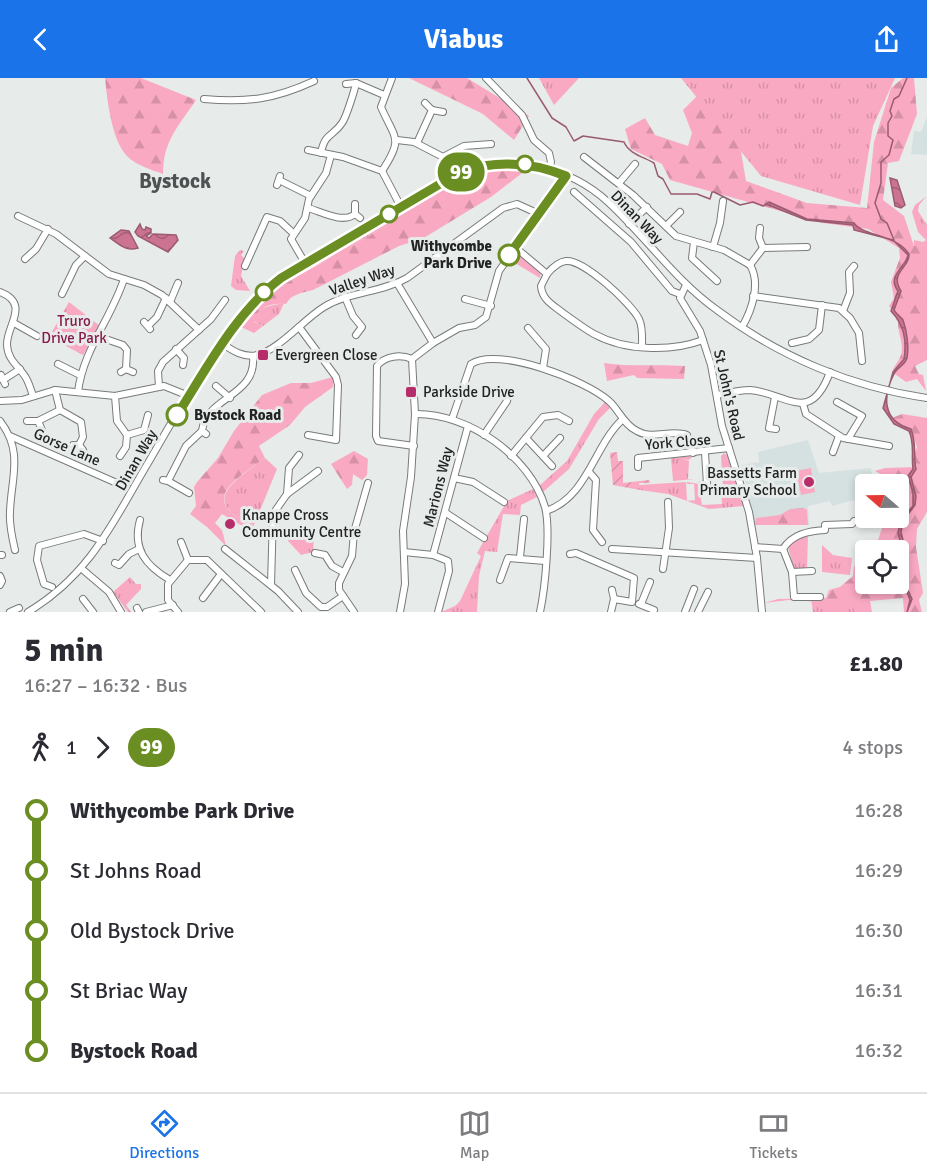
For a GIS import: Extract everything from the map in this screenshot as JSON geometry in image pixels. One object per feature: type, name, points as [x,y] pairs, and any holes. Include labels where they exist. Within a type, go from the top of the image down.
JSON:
[{"type":"street","points":[[382,171],[394,151],[397,140],[381,107],[392,78]]},
{"type":"street","points":[[486,78],[522,115],[534,140],[549,153],[551,162],[549,169]]},
{"type":"street","points":[[204,99],[235,102],[269,98],[314,81]]},
{"type":"street","points":[[346,84],[356,83],[384,95]]},
{"type":"street","points":[[321,153],[325,138],[340,126],[345,118],[348,103],[355,96],[356,83]]},
{"type":"street","points":[[425,103],[432,110],[443,112]]},
{"type":"street","points":[[417,143],[432,110]]},
{"type":"street","points":[[345,118],[353,121]]},
{"type":"street","points":[[397,140],[417,143],[443,157],[464,146],[486,142]]},
{"type":"street","points":[[308,150],[382,171],[401,207]]},
{"type":"street","points":[[305,263],[291,241],[293,232],[303,222],[311,196],[326,173],[331,155]]},
{"type":"street","points":[[584,157],[619,183],[680,239],[713,247],[750,265],[755,280],[753,296],[751,311],[742,327]]},
{"type":"street","name":"Dinan Way","points":[[29,612],[56,594],[82,569],[103,541],[189,396],[223,344],[271,285],[446,180],[475,167],[518,163],[549,169],[566,176],[597,192],[686,285],[742,327],[786,353],[830,372],[880,389],[927,398]]},
{"type":"street","points":[[619,183],[635,164]]},
{"type":"street","points":[[412,359],[459,328],[480,322],[491,306],[499,271],[566,176]]},
{"type":"street","points":[[279,180],[311,196]]},
{"type":"street","name":"St John's Road","points":[[574,192],[631,242],[672,291],[680,294],[704,340],[729,448],[746,500],[757,558],[762,612]]},
{"type":"street","points":[[713,247],[723,201]]},
{"type":"street","points":[[308,208],[346,219],[358,216],[355,204]]},
{"type":"street","name":"Valley Way","points":[[253,356],[269,350],[326,306],[345,297],[397,283],[504,208],[517,204],[539,214]]},
{"type":"street","points":[[629,224],[647,207]]},
{"type":"street","points":[[666,226],[679,215]]},
{"type":"street","points":[[245,266],[247,256],[267,217],[280,220],[293,232]]},
{"type":"street","points":[[21,219],[48,229],[99,269],[149,287],[168,300],[199,330]]},
{"type":"street","points":[[760,228],[759,238],[764,248]]},
{"type":"street","points":[[29,259],[48,229]]},
{"type":"street","points":[[693,242],[692,258],[717,281]]},
{"type":"street","points":[[750,265],[764,248],[807,247]]},
{"type":"street","points":[[516,248],[547,274]]},
{"type":"street","points":[[63,297],[71,274],[85,256]]},
{"type":"street","points":[[642,347],[642,328],[635,312],[595,276],[576,263],[565,261],[556,265],[547,274],[541,286],[547,301],[600,337],[642,347],[675,346],[704,340]]},
{"type":"street","points":[[843,311],[850,293],[849,272],[854,266]]},
{"type":"street","points":[[78,392],[80,375],[97,336],[115,306],[124,279]]},
{"type":"street","points":[[148,325],[157,317],[159,308],[168,300],[178,283]]},
{"type":"street","points":[[397,283],[433,343]]},
{"type":"street","points":[[680,294],[686,285]]},
{"type":"street","points":[[0,292],[7,295],[15,305],[14,323],[3,345],[12,362],[20,369],[33,396]]},
{"type":"street","points":[[753,296],[822,305],[843,311],[859,333],[862,361]]},
{"type":"street","points":[[345,297],[353,316],[366,327],[356,335]]},
{"type":"street","points":[[465,299],[491,306]]},
{"type":"street","points":[[159,387],[160,367],[199,330],[221,303]]},
{"type":"street","points":[[792,343],[809,339],[819,330],[822,305]]},
{"type":"street","points":[[14,323],[34,336]]},
{"type":"street","points":[[299,327],[337,380],[339,441],[308,435]]},
{"type":"street","points":[[528,328],[546,349],[543,368]]},
{"type":"street","points":[[97,336],[123,345],[127,350],[123,371],[133,372]]},
{"type":"street","points":[[189,493],[165,480],[186,446],[204,433],[203,422],[208,413],[230,398],[254,369],[253,356],[240,354],[223,344]]},
{"type":"street","points":[[176,350],[185,360]]},
{"type":"street","points":[[412,359],[402,356],[392,357],[376,366],[376,436],[378,441],[384,444],[414,446]]},
{"type":"street","points":[[400,612],[405,584],[405,509],[414,446],[412,359]]},
{"type":"street","points":[[452,419],[468,369],[477,360],[524,361],[602,395],[623,419],[642,433],[685,434],[690,439],[693,453]]},
{"type":"street","points":[[60,368],[80,375]]},
{"type":"street","points":[[3,380],[20,369]]},
{"type":"street","points":[[717,395],[750,390],[792,404],[803,404],[814,399],[830,372]]},
{"type":"street","points":[[220,386],[230,398]]},
{"type":"street","points":[[0,401],[11,402],[56,390],[115,396],[159,387],[174,388],[189,396]]},
{"type":"street","points":[[56,390],[60,410]]},
{"type":"street","points":[[115,396],[117,421],[128,435],[126,447],[119,458]]},
{"type":"street","points":[[771,430],[776,397]]},
{"type":"street","points":[[484,435],[507,401]]},
{"type":"street","points":[[837,402],[862,416],[848,440]]},
{"type":"street","points":[[803,404],[806,414],[839,436],[848,440],[890,446]]},
{"type":"street","points":[[27,422],[38,421],[60,410],[82,419],[83,437],[78,446]]},
{"type":"street","points":[[128,435],[144,430],[148,413]]},
{"type":"street","points":[[415,414],[452,419],[484,435],[511,456],[530,479],[546,511],[546,561],[540,612]]},
{"type":"street","points":[[511,456],[543,417],[558,415],[569,421]]},
{"type":"street","points":[[546,511],[576,490],[610,434],[623,419]]},
{"type":"street","points":[[0,421],[10,436],[15,457],[15,483],[10,510],[15,550]]},
{"type":"street","points":[[38,421],[42,430]]},
{"type":"street","name":"Marions Way","points":[[433,555],[468,426]]},
{"type":"street","name":"Gorse Lane","points":[[10,436],[116,480]]},
{"type":"street","points":[[833,453],[839,436]]},
{"type":"street","points":[[526,438],[552,466]]},
{"type":"street","points":[[543,456],[560,438]]},
{"type":"street","name":"York Close","points":[[638,467],[638,458],[705,453],[729,448]]},
{"type":"street","points":[[702,485],[707,484],[705,453]]},
{"type":"street","points":[[286,494],[289,468],[299,455]]},
{"type":"street","points":[[271,585],[274,543],[272,522],[277,507],[286,494],[318,471]]},
{"type":"street","points":[[589,472],[596,480],[593,530],[602,542]]},
{"type":"street","points":[[454,478],[473,482],[504,502]]},
{"type":"street","points":[[354,612],[339,588],[343,572],[352,556],[354,532],[368,483]]},
{"type":"street","points":[[663,569],[669,528],[668,502]]},
{"type":"street","points":[[446,513],[484,538]]},
{"type":"street","points":[[520,557],[524,519]]},
{"type":"street","points":[[755,548],[783,549],[793,538],[811,531],[825,530],[825,525],[852,525],[855,521]]},
{"type":"street","points":[[140,524],[139,549],[145,561],[155,572],[170,580]]},
{"type":"street","points":[[52,587],[42,587],[36,555],[39,546],[81,534],[103,541]]},
{"type":"street","points":[[181,542],[188,560]]},
{"type":"street","points":[[325,555],[329,548]]},
{"type":"street","points":[[114,563],[118,565],[129,554],[139,549]]},
{"type":"street","points":[[225,549],[271,585],[298,612]]},
{"type":"street","points":[[612,549],[757,558]]},
{"type":"street","points":[[783,549],[792,572],[794,597],[820,597]]},
{"type":"street","points":[[404,552],[433,555],[446,560],[449,564],[438,612]]},
{"type":"street","points":[[315,553],[325,555],[332,566],[343,572]]},
{"type":"street","points":[[570,554],[576,554],[633,577],[635,585],[632,602]]},
{"type":"street","points":[[500,580],[506,559],[520,557],[546,561]]},
{"type":"street","points":[[178,612],[168,600],[167,589],[170,580],[188,560],[207,560],[261,612]]},
{"type":"street","points":[[82,569],[109,592],[122,612]]},
{"type":"street","points":[[296,570],[312,600],[324,610],[343,596]]},
{"type":"street","points":[[792,572],[812,571]]},
{"type":"street","points":[[203,598],[221,574]]},
{"type":"street","points":[[0,576],[0,585]]},
{"type":"street","points":[[291,581],[298,577]]},
{"type":"street","points":[[642,604],[650,582]]},
{"type":"street","points":[[685,612],[694,589]]},
{"type":"street","points":[[611,612],[614,600],[612,591]]},
{"type":"street","points":[[698,612],[708,592]]},
{"type":"street","points":[[84,599],[93,612]]},
{"type":"street","points":[[614,600],[642,604],[654,610]]},
{"type":"street","points":[[146,612],[173,605]]},
{"type":"street","points":[[10,612],[19,608]]},
{"type":"shaded area","points":[[927,117],[927,155],[911,154],[914,131],[921,132]]},
{"type":"shaded area","name":"Bassetts Farm Primary School","points":[[808,440],[819,473],[871,468],[872,474],[855,474],[855,500],[832,506],[830,501],[808,506],[809,525],[754,523],[742,465],[759,462],[758,452]]},
{"type":"green space","points":[[105,78],[141,78],[196,100],[169,143],[163,174],[136,163],[126,156],[113,126]]},
{"type":"green space","points":[[409,78],[467,78],[529,116],[514,140],[483,114]]},
{"type":"green space","points":[[539,78],[579,78],[554,105]]},
{"type":"green space","points":[[681,78],[895,78],[873,126],[860,205],[761,176]]},
{"type":"green space","points":[[903,78],[914,78],[917,114],[899,161],[888,163],[883,200],[904,216],[914,246],[927,245],[927,360],[915,366],[919,374],[923,375],[926,391],[917,379],[906,382],[892,372],[901,356],[902,349],[898,319],[889,306],[894,298],[891,282],[900,258],[899,248],[868,229],[823,223],[670,180],[662,164],[631,149],[625,129],[645,118],[655,135],[688,146],[692,133],[683,110],[698,95],[740,146],[746,181],[807,203],[867,208],[874,142],[891,88]]},
{"type":"green space","points":[[518,165],[540,169],[495,168],[454,180],[435,196],[396,214],[390,224],[350,247],[340,247],[324,262],[273,287],[452,179],[488,167]]},
{"type":"green space","points":[[495,168],[522,169],[539,171],[526,170],[491,197],[422,239],[399,246],[313,290],[294,296],[286,304],[271,305],[262,309],[258,312],[254,322],[263,326],[254,333],[241,327],[274,288],[324,262],[341,247],[350,247],[390,224],[396,214],[435,196],[454,180]]},
{"type":"green space","points":[[927,196],[919,205],[918,211],[927,225],[927,245],[914,247],[914,240],[923,242],[926,240],[918,232],[912,212],[915,205]]},
{"type":"green space","points":[[240,250],[244,251],[241,255],[245,259],[241,276],[250,291],[236,290],[231,286],[235,256]]},
{"type":"green space","points":[[514,255],[520,255],[541,272],[540,278],[510,260]]},
{"type":"green space","name":"Truro Drive Park","points":[[69,302],[100,326],[83,355],[49,337]]},
{"type":"green space","points":[[284,303],[279,314],[263,326],[253,321],[257,312]]},
{"type":"green space","points":[[604,363],[685,366],[684,379],[637,378],[634,375],[607,381]]},
{"type":"green space","points":[[333,377],[333,387],[305,407],[290,425],[259,446],[265,458],[243,474],[226,491],[224,499],[227,508],[236,516],[254,525],[249,530],[222,514],[215,523],[222,530],[226,546],[190,514],[196,506],[194,487],[197,482],[218,458],[234,431],[262,395],[291,383],[311,383]]},
{"type":"green space","points":[[605,402],[611,407],[599,419],[569,469],[543,492],[539,486],[567,461],[594,414]]},
{"type":"green space","points":[[902,414],[927,418],[927,512],[917,529],[916,547],[923,593],[919,600],[922,612],[904,612],[903,598],[870,601],[872,612],[855,612],[852,604],[789,600],[764,603],[778,599],[826,598],[829,590],[840,587],[853,576],[854,566],[855,594],[909,594],[909,540],[878,540],[882,528],[909,528],[909,474],[880,474],[875,471],[885,468],[917,467],[914,457],[917,447],[911,428],[900,426],[892,418]]},
{"type":"green space","points":[[354,451],[368,459],[367,475],[362,480],[353,474],[352,485],[347,489],[331,464]]},
{"type":"green space","points":[[617,452],[618,461],[623,461],[623,483],[649,480],[650,483],[639,483],[640,490],[613,485],[610,453]]},
{"type":"green space","points":[[724,453],[728,456],[744,506],[709,509],[687,501],[695,500],[694,484],[687,484],[687,482],[699,484],[700,491],[723,488],[721,456]],"holes":[[[721,491],[722,504],[702,505],[700,493]]]},
{"type":"green space","points":[[693,456],[689,460],[682,459],[689,461],[688,479],[694,479],[673,481],[671,458]]},
{"type":"green space","points":[[265,458],[277,469],[254,525],[227,508],[224,499],[233,483]]},
{"type":"green space","points":[[811,468],[815,492],[801,495],[796,471]]},
{"type":"green space","points":[[686,482],[687,501],[668,494],[640,490],[639,485]]},
{"type":"green space","points":[[533,489],[537,497],[521,505],[520,515],[503,514],[497,552],[485,551],[479,576],[477,612],[441,612],[455,606],[460,601],[481,556],[477,553],[507,501]]},
{"type":"green space","points":[[790,509],[807,510],[808,525],[755,525],[756,518],[780,515]]},
{"type":"green space","points":[[291,531],[314,536],[313,552],[301,555],[288,541]]},
{"type":"green space","points":[[808,536],[807,568],[794,569],[788,547],[797,538]]},
{"type":"green space","points":[[822,545],[833,555],[852,558],[850,575],[822,572]]},
{"type":"green space","points":[[130,577],[136,584],[141,584],[141,589],[126,605],[131,612],[128,612],[113,592]]},
{"type":"green space","points":[[863,597],[868,612],[813,612],[811,599]]},
{"type":"water","points":[[890,178],[897,180],[905,205],[901,208],[895,206]]},
{"type":"water","points":[[769,202],[807,219],[854,223],[864,231],[887,238],[854,230],[853,225],[806,220],[766,204]]},
{"type":"water","points":[[140,224],[142,229],[145,230],[146,227],[151,229],[151,233],[146,236],[149,238],[153,234],[176,235],[178,240],[168,252],[138,236],[135,232]]},
{"type":"water","points":[[121,230],[129,231],[138,248],[126,248],[110,238]]},
{"type":"water","points":[[895,242],[909,254],[897,279],[901,291],[894,310],[903,320],[908,349],[907,358],[895,372],[889,388],[893,372],[904,359],[905,352],[902,327],[891,311],[898,291],[894,281],[895,276],[908,255]]},
{"type":"water","points":[[888,391],[887,406],[890,414],[901,425],[911,429],[913,434],[916,469],[911,477],[916,496],[915,505],[909,513],[913,506],[913,493],[909,479],[913,469],[911,436],[909,431],[894,424],[883,408]]},
{"type":"water","points":[[899,528],[902,528],[903,540],[900,540]]},
{"type":"water","points":[[909,592],[912,599],[907,612]]},
{"type":"waterway","points":[[527,78],[552,118],[566,127],[574,141],[583,136],[624,142],[633,152],[654,163],[658,176],[663,179],[671,194],[697,194],[710,199],[714,192],[740,205],[753,202],[763,206],[767,204]]},
{"type":"waterway","points":[[894,240],[887,223],[881,219],[875,203],[881,183],[881,162],[889,155],[893,140],[888,136],[888,123],[892,116],[890,111],[894,99],[899,96],[907,78]]},
{"type":"bus line","name":"99","points":[[177,415],[248,309],[281,278],[462,171],[490,164],[518,163],[549,169],[566,176],[509,255]]},
{"type":"place","name":"Withycombe Park Drive","points":[[509,255]]},
{"type":"place","name":"Evergreen Close","points":[[263,355]]},
{"type":"place","name":"Parkside Drive","points":[[411,392]]},
{"type":"place","name":"Bystock Road","points":[[177,415]]},
{"type":"place","name":"Bassetts Farm Primary School","points":[[809,482]]},
{"type":"place","name":"Knappe Cross Community Centre","points":[[230,524]]},
{"type":"district","name":"Bystock","points":[[175,181]]}]
